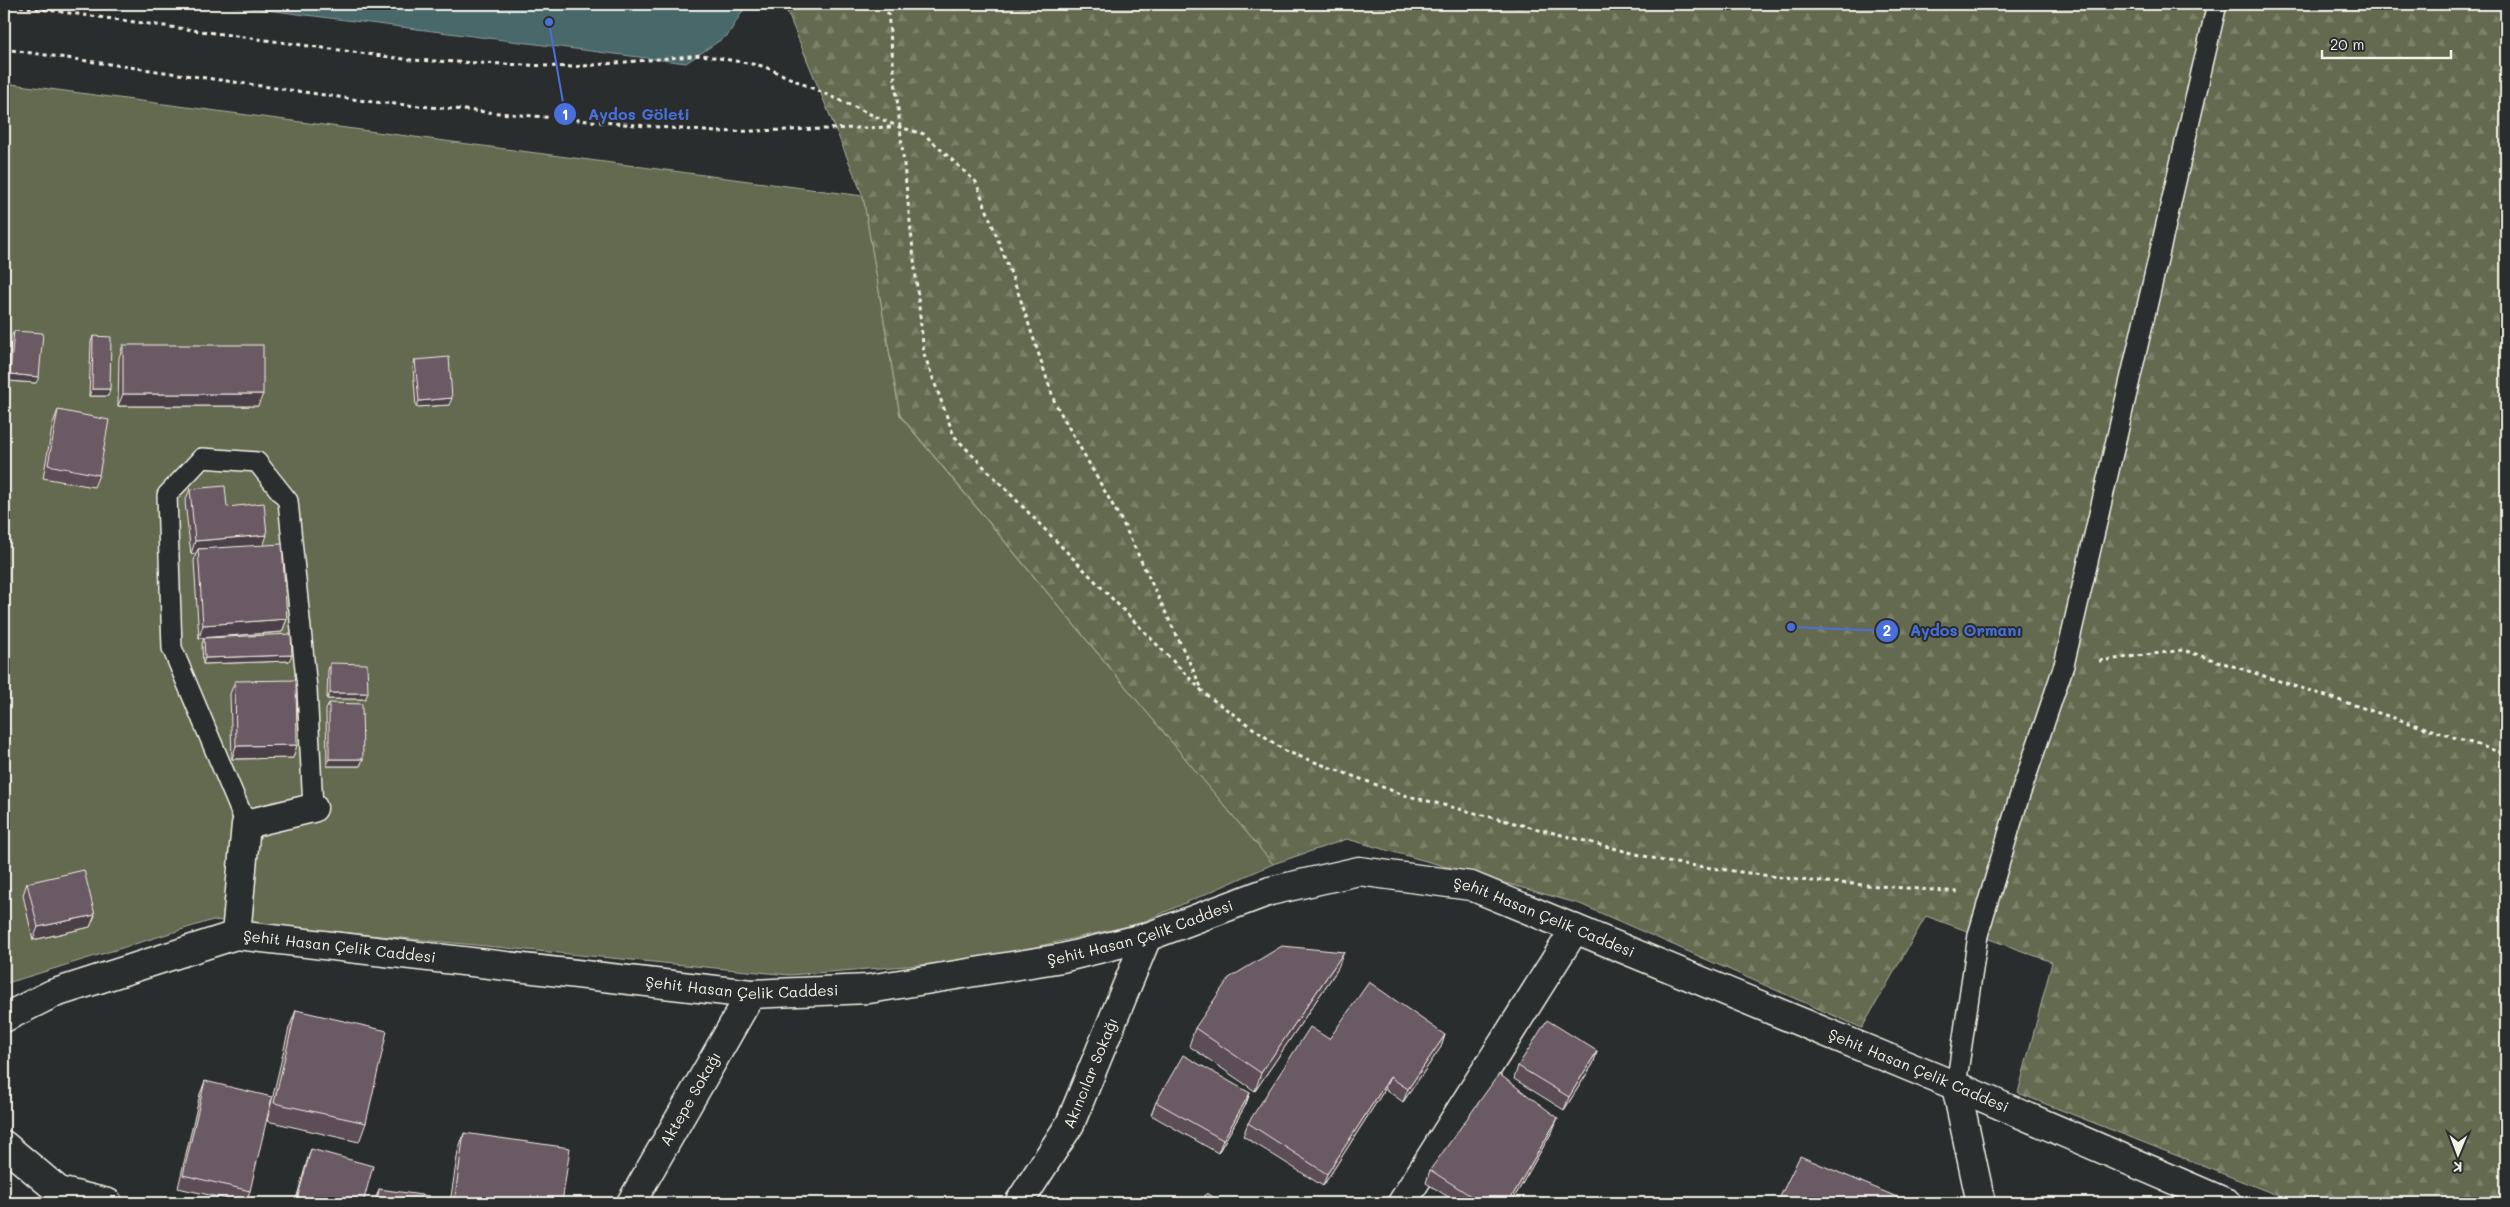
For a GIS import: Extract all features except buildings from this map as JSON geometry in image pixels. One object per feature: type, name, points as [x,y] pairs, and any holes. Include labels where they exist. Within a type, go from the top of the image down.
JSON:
[{"type":"street","points":[[236,935],[246,824],[313,808]]},
{"type":"street","name":"Şehit Hasan Çelik Caddesi","points":[[4,1018],[52,994],[236,935],[751,994],[869,989],[1062,958],[1147,936],[1270,891],[1359,871],[1471,886],[1956,1086],[2228,1203]]},
{"type":"street","points":[[1403,1203],[1575,929]]},
{"type":"street","name":"Akıncılar Sokağı","points":[[1019,1203],[1070,1124],[1147,936]]},
{"type":"street","name":"Aktepe Sokağı","points":[[631,1203],[751,994]]},
{"type":"street","points":[[1956,1086],[1981,1203]]},
{"type":"street","points":[[4,1145],[56,1197],[108,1203]]},
{"type":"lane","points":[[1956,1086],[1978,935],[2018,801],[2064,665],[2217,4]]},
{"type":"lane","points":[[246,824],[172,648],[167,495],[202,458],[257,462],[288,500],[307,689],[313,808]]},
{"type":"path","points":[[4,4],[411,60],[572,67],[702,55],[762,66],[899,127],[924,134],[976,182],[1019,295],[1055,403],[1125,527],[1204,694]]},
{"type":"path","points":[[887,4],[924,354],[954,436],[1204,694],[1285,751],[1404,794],[1668,862],[1799,880],[1990,895]]},
{"type":"path","points":[[4,49],[383,103],[716,132],[899,127]]},
{"type":"path","points":[[2064,665],[2183,650],[2506,754]]},
{"type":"green space","points":[[784,4],[2506,4],[2506,1203],[2297,1203],[2018,1093],[2052,962],[1926,916],[1862,1028],[1580,904],[1347,839],[1273,864],[900,415],[863,196]]},
{"type":"green space","points":[[4,83],[863,196],[900,416],[1273,864],[1138,924],[972,961],[789,975],[213,920],[4,984]]},
{"type":"water","points":[[219,4],[747,4],[728,35],[686,63]]},
{"type":"place","name":"Aydos Göleti","points":[[549,22]]},
{"type":"place","name":"Aydos Ormanı","points":[[1791,627]]}]
